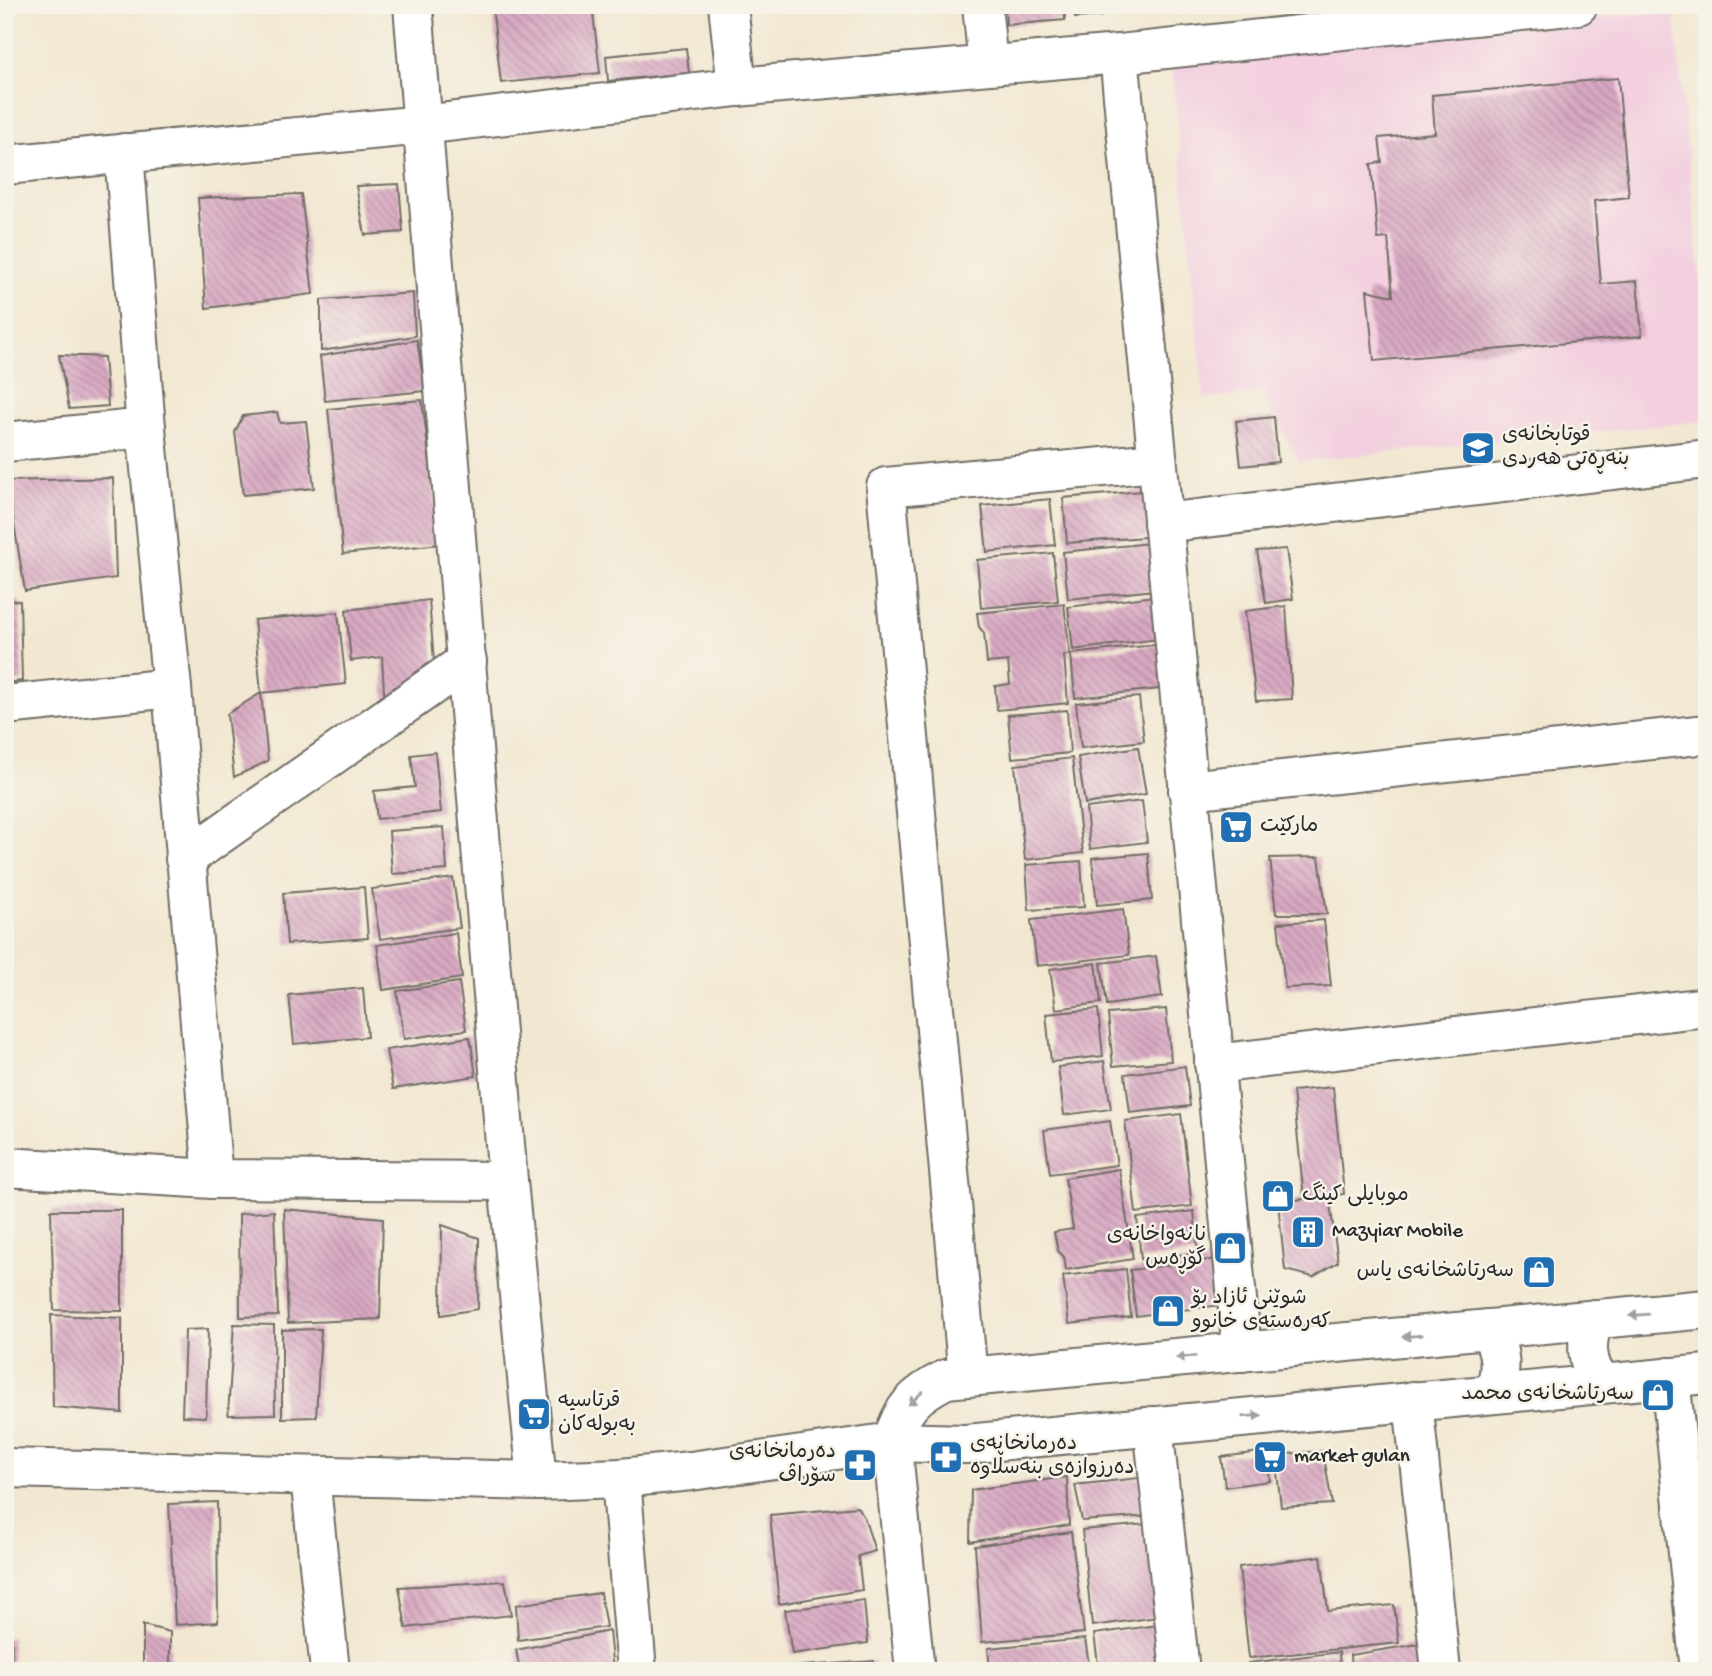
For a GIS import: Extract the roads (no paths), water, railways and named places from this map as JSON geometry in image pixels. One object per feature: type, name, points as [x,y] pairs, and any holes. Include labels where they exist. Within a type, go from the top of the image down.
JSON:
[{"type":"street","points":[[413,5],[509,1181],[537,1481]]},
{"type":"street","points":[[729,5],[737,87]]},
{"type":"street","points":[[982,5],[988,65]]},
{"type":"street","points":[[5,165],[423,125],[737,87],[1119,54],[1578,5]]},
{"type":"street","points":[[1119,54],[1242,1352]]},
{"type":"street","points":[[124,153],[213,1179]]},
{"type":"street","points":[[5,442],[146,428]]},
{"type":"street","points":[[1163,523],[1707,459]]},
{"type":"street","points":[[968,1377],[886,487],[1157,462]]},
{"type":"street","points":[[185,859],[467,661]]},
{"type":"street","points":[[5,705],[172,688]]},
{"type":"street","points":[[1188,790],[1707,734]]},
{"type":"street","points":[[1214,1064],[1707,1007]]},
{"type":"street","points":[[5,1167],[213,1179],[509,1181]]},
{"type":"street","points":[[915,1671],[891,1442],[898,1421],[910,1403],[926,1389],[946,1379],[1707,1309]]},
{"type":"street","points":[[1595,1319],[1589,1332],[1588,1359],[1600,1383]]},
{"type":"street","points":[[1488,1329],[1500,1354],[1501,1367],[1493,1394]]},
{"type":"street","points":[[5,1468],[537,1481],[621,1478],[691,1471],[891,1442],[966,1444],[1688,1375],[1700,1671]]},
{"type":"street","points":[[1413,1401],[1441,1671]]},
{"type":"street","points":[[1153,1426],[1180,1671]]},
{"type":"street","points":[[310,1476],[330,1671]]},
{"type":"street","points":[[621,1478],[637,1671]]},
{"type":"place","name":"قوتابخانەی بنەڕەتی هەردی","points":[[1478,448]]},
{"type":"place","name":"ماركێت","points":[[1236,827]]},
{"type":"place","name":"موبايلى كينگ","points":[[1278,1196]]},
{"type":"place","name":"Mazyiar Mobile","points":[[1308,1232]]},
{"type":"place","name":"نانەواخانەی گۆڕەس","points":[[1230,1248]]},
{"type":"place","name":"سەرتاشخانەی یاس","points":[[1539,1272]]},
{"type":"place","name":"شوێنی ئازاد بۆ كەرەستەی خانوو","points":[[1168,1311]]},
{"type":"place","name":"سەرتاشخانەی محمد","points":[[1658,1395]]},
{"type":"place","name":"قرتاسیە بەبولەکان","points":[[534,1414]]},
{"type":"place","name":"دەرمانخانەی دەرزوازەی بنەسڵاوە","points":[[946,1457]]},
{"type":"place","name":"market gulan","points":[[1270,1457]]},
{"type":"place","name":"دەرمانخانەی سۆراڤ","points":[[860,1465]]}]
